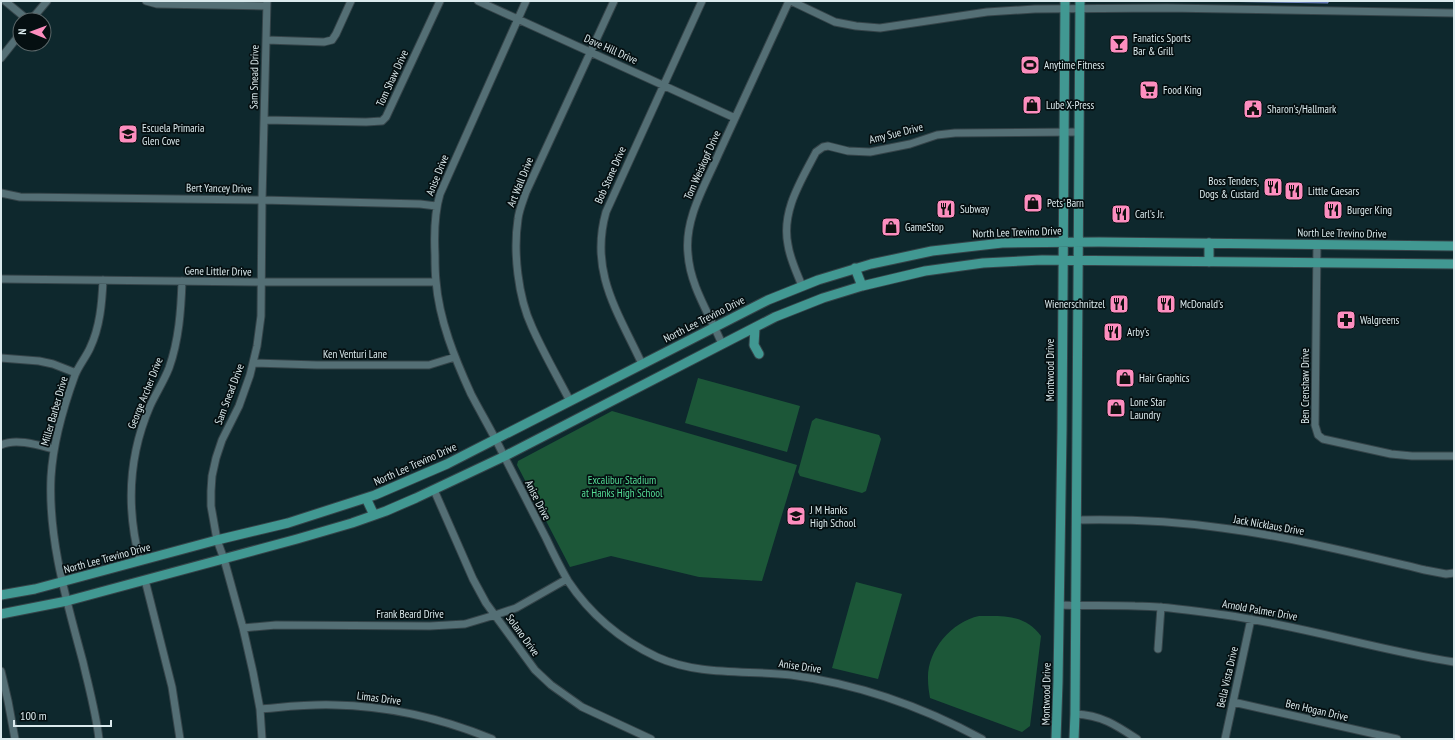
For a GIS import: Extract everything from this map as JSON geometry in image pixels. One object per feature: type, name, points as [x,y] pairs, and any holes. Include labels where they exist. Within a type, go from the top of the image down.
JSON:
[{"type":"main road","name":"Montwood Drive","points":[[1056,739],[1062,430],[1062,243],[1065,5]]},
{"type":"main road","points":[[1074,739],[1078,430],[1080,5]]},
{"type":"main road","name":"North Lee Trevino Drive","points":[[1,595],[18,593],[62,582],[217,540],[291,522],[342,507],[375,495],[424,475],[768,300],[802,286],[855,268],[899,257],[960,247],[1002,243],[1078,242],[1454,246]]},
{"type":"main road","points":[[1209,243],[1209,262]]},
{"type":"main road","points":[[1,614],[67,600],[145,580],[297,539],[374,515],[434,490],[505,456],[722,344],[797,308],[862,286],[925,271],[955,266],[983,263],[1062,260],[1454,264]]},
{"type":"main road","points":[[855,268],[862,286]]},
{"type":"main road","points":[[755,328],[754,345],[760,354]]},
{"type":"main road","points":[[1062,430],[1078,430]]},
{"type":"main road","points":[[366,498],[374,515]]},
{"type":"street","points":[[5,1],[18,12]]},
{"type":"street","points":[[37,12],[46,1]]},
{"type":"street","points":[[146,1],[157,4],[267,4]]},
{"type":"street","points":[[266,40],[324,42],[332,40],[352,1]]},
{"type":"street","name":"Tom Shaw Drive","points":[[264,120],[382,122],[386,117],[440,1]]},
{"type":"street","name":"Dave Hill Drive","points":[[478,1],[735,118]]},
{"type":"street","name":"Anise Drive","points":[[526,1],[448,173],[436,206],[434,245],[436,282],[441,312],[456,357],[472,394],[567,579],[586,604],[615,631],[640,648],[664,659],[707,670],[792,676],[832,682],[895,700],[951,723],[982,739]]},
{"type":"street","name":"Art Wall Drive","points":[[570,401],[531,326],[520,284],[516,234],[518,217],[526,192],[614,1]]},
{"type":"street","name":"Bob Stone Drive","points":[[642,364],[609,296],[602,268],[600,239],[606,212],[702,1]]},
{"type":"street","points":[[790,1],[835,22],[846,25],[880,28],[1003,11],[1065,5],[1454,13]]},
{"type":"street","name":"Tom Weiskopf Drive","points":[[722,344],[716,327],[694,283],[689,265],[687,243],[692,218],[696,207],[735,118],[790,1]]},
{"type":"street","name":"Sam Snead Drive","points":[[262,739],[260,710],[243,628],[224,559],[217,540],[211,506],[212,476],[218,452],[239,406],[253,363],[261,316],[262,200],[267,4]]},
{"type":"street","points":[[1,58],[12,44]]},
{"type":"street","name":"Amy Sue Drive","points":[[802,286],[789,250],[787,227],[789,210],[793,197],[816,152],[819,150],[828,146],[848,151],[870,152],[910,144],[937,135],[955,133],[1079,132]]},
{"type":"street","name":"Bert Yancey Drive","points":[[1,193],[20,197],[262,200],[420,204],[436,206]]},
{"type":"street","name":"Ben Crenshaw Drive","points":[[1317,244],[1315,425],[1318,435],[1323,440],[1391,454],[1412,456],[1454,456]]},
{"type":"street","name":"Gene Littler Drive","points":[[1,279],[436,282]]},
{"type":"street","name":"Miller Barber Drive","points":[[99,739],[94,705],[62,582],[52,520],[51,479],[53,449],[64,410],[76,373],[90,349],[98,324],[103,280]]},
{"type":"street","name":"George Archer Drive","points":[[140,561],[135,543],[131,513],[130,498],[132,472],[144,422],[169,367],[176,341],[180,319],[182,281]]},
{"type":"street","name":"Ken Venturi Lane","points":[[253,363],[317,365],[429,365],[456,357]]},
{"type":"street","points":[[1,358],[53,364],[76,373]]},
{"type":"street","points":[[1,445],[7,443],[17,443],[53,449]]},
{"type":"street","name":"Solano Drive","points":[[434,490],[473,579],[486,603],[535,670],[551,685],[582,707],[651,739]]},
{"type":"street","name":"Jack Nicklaus Drive","points":[[1077,520],[1132,520],[1181,523],[1222,528],[1272,536],[1425,570],[1454,574]]},
{"type":"street","name":"Frank Beard Drive","points":[[243,628],[276,624],[450,626],[475,622],[516,608],[567,579]]},
{"type":"street","points":[[145,580],[172,687],[180,739]]},
{"type":"street","name":"Arnold Palmer Drive","points":[[1059,605],[1161,607],[1251,619],[1297,628],[1426,658],[1454,662]]},
{"type":"street","points":[[1158,649],[1161,607]]},
{"type":"street","name":"Bella Vista Drive","points":[[1225,739],[1251,619]]},
{"type":"street","points":[[1,672],[15,739]]},
{"type":"street","name":"Ben Hogan Drive","points":[[1233,702],[1397,739]]},
{"type":"street","name":"Limas Drive","points":[[260,710],[333,705],[387,709],[428,717],[492,739]]},
{"type":"street","points":[[1075,714],[1087,715],[1106,720],[1137,739]]},
{"type":"street","points":[[628,739],[632,731]]},
{"type":"green space","points":[[698,378],[800,406],[787,452],[685,423]]},
{"type":"green space","name":"Excalibur Stadium at Hanks High School","points":[[612,411],[797,465],[762,581],[699,577],[611,556],[570,567],[517,465],[518,461]]},
{"type":"green space","points":[[816,418],[879,435],[881,439],[866,491],[862,493],[800,476],[798,472],[812,421]]},
{"type":"green space","points":[[856,582],[902,594],[878,679],[832,668]]},
{"type":"green space","points":[[979,616],[997,616],[1021,620],[1035,629],[1041,636],[1030,726],[1022,732],[930,698],[928,682],[929,668],[936,648],[950,631],[959,624]]},
{"type":"water","points":[[1208,1],[1328,1],[1328,3]]},
{"type":"place","name":"Fanatics Sports Bar & Grill","points":[[1119,44]]},
{"type":"place","name":"Anytime Fitness","points":[[1030,65]]},
{"type":"place","name":"Food King","points":[[1149,90]]},
{"type":"place","name":"Lube X-Press","points":[[1032,105]]},
{"type":"place","name":"Sharon's/Hallmark","points":[[1253,109]]},
{"type":"place","name":"Escuela Primaria Glen Cove","points":[[128,134]]},
{"type":"place","name":"Boss Tenders, Dogs & Custard","points":[[1273,187]]},
{"type":"place","name":"Little Caesars","points":[[1294,191]]},
{"type":"place","name":"Pets' Barn","points":[[1033,203]]},
{"type":"place","name":"Subway","points":[[946,209]]},
{"type":"place","name":"Burger King","points":[[1333,210]]},
{"type":"place","name":"Carl's Jr.","points":[[1121,214]]},
{"type":"place","name":"GameStop","points":[[891,227]]},
{"type":"place","name":"Wienerschnitzel","points":[[1119,304]]},
{"type":"place","name":"McDonald's","points":[[1166,304]]},
{"type":"place","name":"Walgreens","points":[[1346,320]]},
{"type":"place","name":"Arby's","points":[[1113,332]]},
{"type":"place","name":"Hair Graphics","points":[[1125,378]]},
{"type":"place","name":"Lone Star Laundry","points":[[1116,408]]},
{"type":"place","name":"J M Hanks High School","points":[[796,516]]}]
